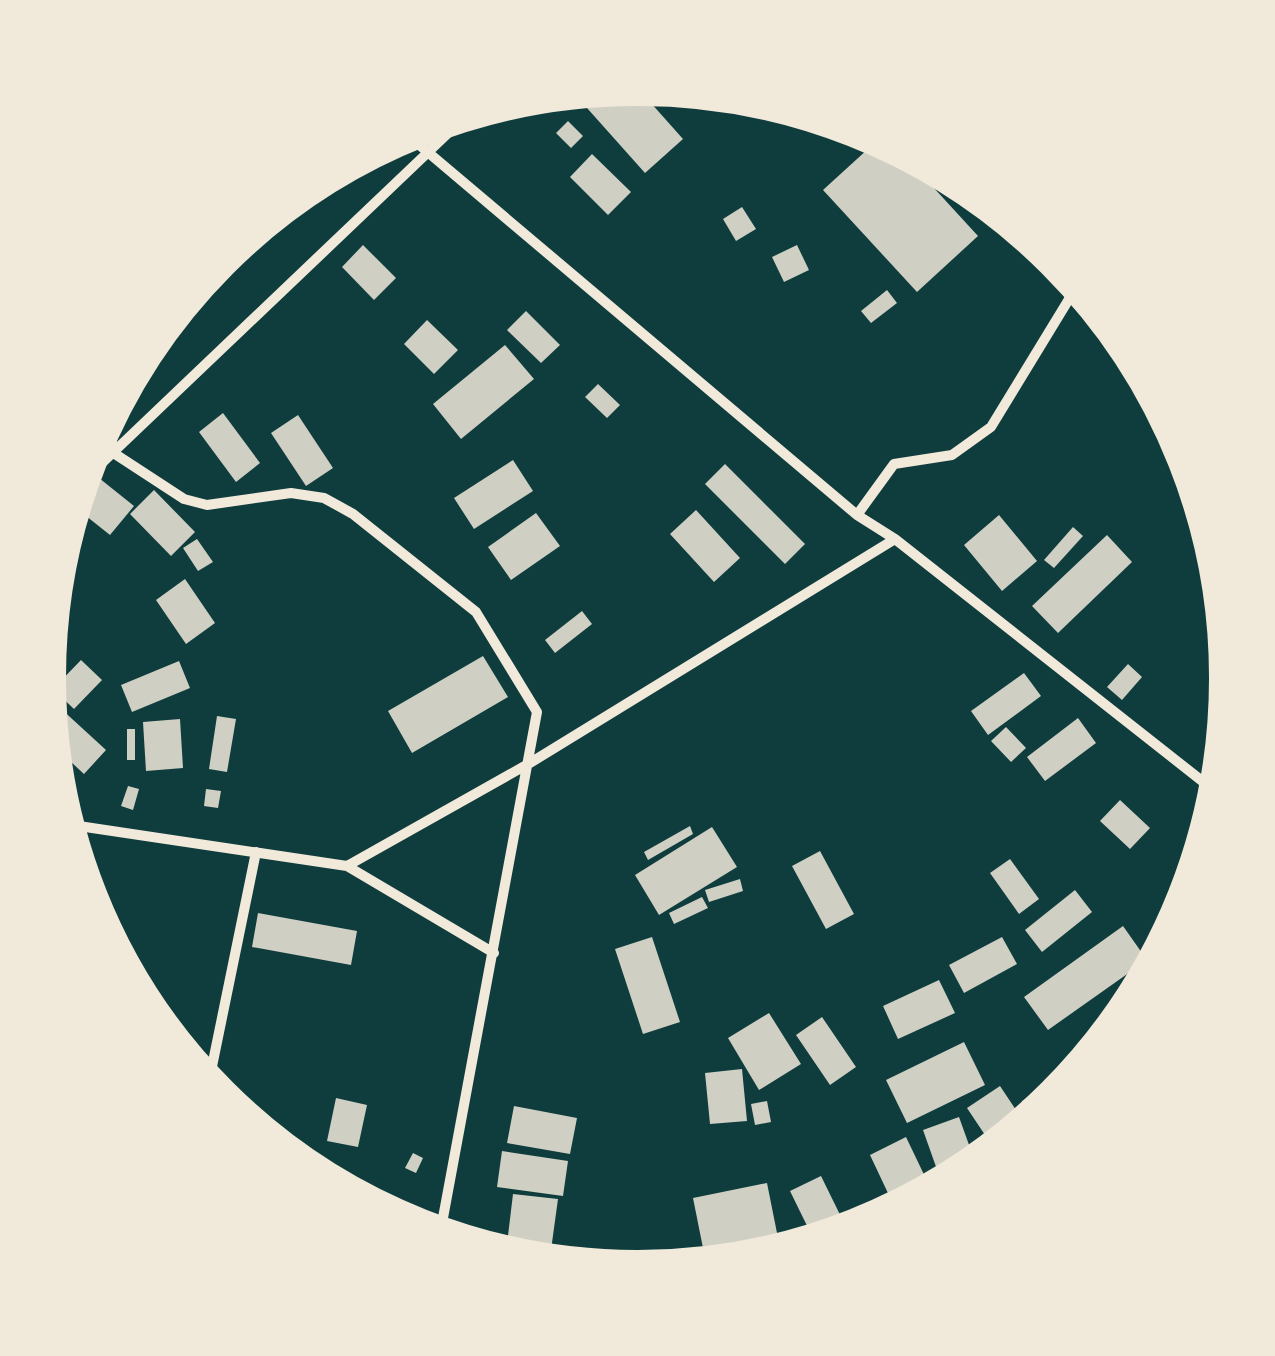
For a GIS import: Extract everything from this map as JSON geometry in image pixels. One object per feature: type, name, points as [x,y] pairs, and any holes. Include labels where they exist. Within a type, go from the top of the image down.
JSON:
[{"type":"street","points":[[102,462],[451,131]]},
{"type":"street","points":[[418,144],[857,514],[895,539],[1205,783]]},
{"type":"street","points":[[857,514],[894,464],[952,455],[992,427],[1071,296]]},
{"type":"street","points":[[112,441],[112,452]]},
{"type":"street","points":[[112,452],[184,499],[207,505],[290,492],[324,498],[353,514],[476,612],[537,712],[442,1221]]},
{"type":"street","points":[[347,866],[530,763],[895,539]]},
{"type":"street","points":[[80,825],[347,866],[494,953]]},
{"type":"street","points":[[212,1068],[256,852]]},
{"type":"building","points":[[649,101],[683,139],[645,173],[587,108],[593,103]]},
{"type":"building","points":[[568,121],[583,136],[571,148],[556,133]]},
{"type":"building","points":[[868,149],[924,177],[978,236],[917,292],[823,190]]},
{"type":"building","points":[[592,154],[631,192],[608,215],[570,177]]},
{"type":"building","points":[[742,207],[756,229],[736,241],[723,219]]},
{"type":"building","points":[[363,245],[396,278],[374,300],[342,267]]},
{"type":"building","points":[[797,245],[809,270],[784,282],[772,257]]},
{"type":"building","points":[[887,290],[897,303],[871,323],[861,311]]},
{"type":"building","points":[[526,311],[560,345],[541,363],[507,330]]},
{"type":"building","points":[[427,320],[458,350],[434,374],[404,344]]},
{"type":"building","points":[[505,345],[534,379],[461,439],[433,404]]},
{"type":"building","points":[[598,384],[620,405],[607,418],[585,397]]},
{"type":"building","points":[[223,413],[260,463],[236,482],[199,432]]},
{"type":"building","points":[[298,415],[333,468],[306,486],[271,433]]},
{"type":"building","points":[[513,460],[533,491],[474,529],[454,498]]},
{"type":"building","points":[[725,464],[805,544],[785,564],[705,484]]},
{"type":"building","points":[[97,476],[134,506],[110,535],[84,515]]},
{"type":"building","points":[[154,490],[195,532],[171,556],[130,514]]},
{"type":"building","points":[[696,510],[740,558],[714,582],[670,534]]},
{"type":"building","points":[[536,513],[560,546],[511,580],[488,547]]},
{"type":"building","points":[[999,515],[1037,561],[1002,591],[964,545]]},
{"type":"building","points":[[1073,527],[1083,536],[1054,568],[1044,560]]},
{"type":"building","points":[[1107,535],[1132,562],[1058,633],[1032,606]]},
{"type":"building","points":[[197,539],[213,562],[198,571],[183,548]]},
{"type":"building","points":[[185,579],[215,623],[186,644],[156,600]]},
{"type":"building","points":[[582,611],[592,624],[555,653],[545,640]]},
{"type":"building","points":[[483,656],[508,697],[412,753],[388,711]]},
{"type":"building","points":[[81,660],[102,680],[74,709],[60,696],[60,682]]},
{"type":"building","points":[[179,661],[190,688],[132,712],[121,685]]},
{"type":"building","points":[[1128,664],[1142,677],[1122,700],[1107,687]]},
{"type":"building","points":[[1024,673],[1041,696],[988,735],[971,711]]},
{"type":"building","points":[[61,709],[106,750],[84,774],[66,757]]},
{"type":"building","points":[[217,716],[236,719],[227,772],[209,769]]},
{"type":"building","points":[[1078,718],[1096,743],[1045,781],[1027,757]]},
{"type":"building","points":[[180,719],[183,768],[146,771],[143,722]]},
{"type":"building","points":[[1006,727],[1026,748],[1011,762],[991,741]]},
{"type":"building","points":[[127,729],[135,729],[135,760],[127,760]]},
{"type":"building","points":[[128,786],[139,789],[133,810],[121,806]]},
{"type":"building","points":[[206,789],[221,791],[218,808],[204,806]]},
{"type":"building","points":[[1120,800],[1150,828],[1130,849],[1100,821]]},
{"type":"building","points":[[690,826],[693,834],[648,860],[644,852]]},
{"type":"building","points":[[712,827],[737,867],[659,915],[635,875]]},
{"type":"building","points":[[820,851],[854,914],[826,929],[792,866]]},
{"type":"building","points":[[1010,859],[1039,899],[1019,914],[990,873]]},
{"type":"building","points":[[740,879],[743,891],[709,902],[705,890]]},
{"type":"building","points":[[1075,890],[1092,912],[1042,952],[1025,930]]},
{"type":"building","points":[[702,897],[708,908],[674,924],[669,913]]},
{"type":"building","points":[[258,913],[357,931],[351,965],[252,947]]},
{"type":"building","points":[[1123,926],[1144,955],[1138,966],[1048,1030],[1024,997]]},
{"type":"building","points":[[652,937],[680,1022],[643,1034],[615,949]]},
{"type":"building","points":[[1002,937],[1017,964],[964,993],[949,965]]},
{"type":"building","points":[[939,980],[955,1013],[898,1039],[883,1006]]},
{"type":"building","points":[[769,1013],[801,1064],[759,1090],[728,1038]]},
{"type":"building","points":[[822,1017],[856,1067],[830,1085],[796,1035]]},
{"type":"building","points":[[964,1042],[985,1085],[907,1123],[886,1080]]},
{"type":"building","points":[[742,1069],[747,1121],[710,1124],[705,1073]]},
{"type":"building","points":[[1000,1086],[1018,1112],[987,1138],[967,1108]]},
{"type":"building","points":[[336,1098],[367,1105],[358,1147],[327,1141]]},
{"type":"building","points":[[767,1101],[771,1122],[755,1125],[751,1104]]},
{"type":"building","points":[[514,1106],[577,1118],[570,1154],[507,1143]]},
{"type":"building","points":[[959,1117],[971,1149],[937,1171],[923,1130]]},
{"type":"building","points":[[906,1137],[926,1178],[890,1197],[870,1155]]},
{"type":"building","points":[[502,1151],[568,1161],[563,1196],[497,1187]]},
{"type":"building","points":[[413,1153],[423,1158],[416,1173],[405,1168]]},
{"type":"building","points":[[821,1176],[842,1218],[809,1229],[790,1191]]},
{"type":"building","points":[[767,1183],[778,1238],[704,1252],[693,1198]]},
{"type":"building","points":[[513,1194],[558,1199],[551,1249],[507,1240]]}]
